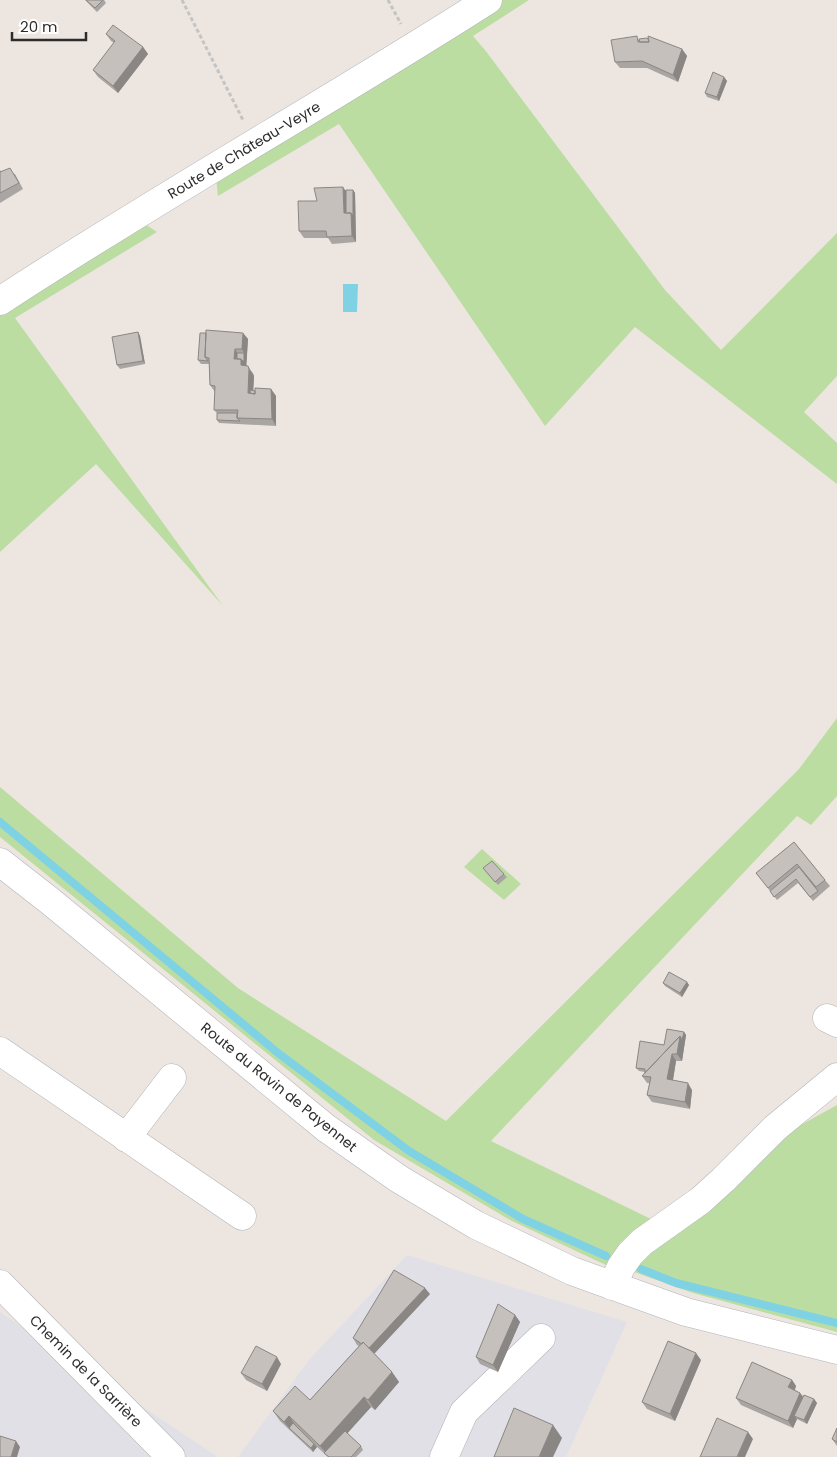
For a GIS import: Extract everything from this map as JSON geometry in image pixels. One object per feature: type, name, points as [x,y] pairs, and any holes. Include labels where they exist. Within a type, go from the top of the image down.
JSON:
[{"type":"street","name":"Route de Château-Veyre","points":[[0,300],[76,251],[414,48],[488,0]]},
{"type":"street","name":"Route du Ravin de Payennet","points":[[0,855],[50,901]]},
{"type":"street","name":"Route du Ravin de Payennet","points":[[0,862],[326,1128],[399,1179],[476,1225],[572,1271],[686,1312],[837,1350]]},
{"type":"street","points":[[0,1050],[242,1216]]},
{"type":"street","points":[[612,1286],[621,1267],[642,1242],[701,1200],[775,1128],[837,1077]]},
{"type":"street","points":[[126,1138],[172,1078]]},
{"type":"street","name":"Chemin de la Sarrière","points":[[0,1284],[171,1457]]},
{"type":"street","points":[[444,1457],[464,1412],[541,1338]]},
{"type":"path","points":[[182,0],[254,144]]},
{"type":"shaded area","points":[[407,1255],[627,1322],[566,1457],[238,1457],[309,1360]]},
{"type":"shaded area","points":[[0,1312],[218,1457],[0,1457]]},
{"type":"green space","points":[[499,0],[529,0],[473,36],[665,290],[721,350],[837,233],[837,376],[804,412],[837,443],[837,484],[635,327],[545,426],[339,124],[218,196],[216,178]]},
{"type":"green space","points":[[142,222],[157,232],[15,318],[223,606],[96,464],[0,552],[0,307]]},
{"type":"green space","points":[[837,718],[837,796],[811,825],[797,816],[491,1141],[655,1221],[621,1242],[608,1266],[510,1220],[374,1140],[0,837],[0,787],[238,988],[446,1121],[799,769]]},
{"type":"green space","points":[[482,849],[521,884],[504,900],[464,867]]},
{"type":"green space","points":[[837,1105],[837,1332],[693,1293],[634,1272],[638,1255],[770,1142]]},
{"type":"water","points":[[343,284],[358,284],[357,312],[343,312]]},
{"type":"building","points":[[86,0],[103,0],[95,8]]},
{"type":"building","points":[[113,25],[143,47],[113,86],[93,70],[115,41],[106,34]]},
{"type":"building","points":[[637,36],[638,42],[649,42],[648,36],[682,49],[673,75],[642,61],[615,62],[611,40]]},
{"type":"building","points":[[647,38],[649,42],[640,42],[639,39]]},
{"type":"building","points":[[713,72],[724,77],[717,97],[705,93]]},
{"type":"building","points":[[10,168],[19,183],[0,193],[0,172]]},
{"type":"building","points":[[343,187],[344,213],[351,213],[352,236],[327,237],[326,231],[299,231],[298,201],[317,201],[314,188]]},
{"type":"building","points":[[346,190],[353,190],[353,216],[351,213],[346,213]]},
{"type":"building","points":[[206,330],[243,333],[242,349],[235,349],[234,359],[241,359],[241,365],[248,366],[248,393],[255,394],[255,388],[271,389],[272,419],[237,418],[238,410],[214,410],[215,386],[210,385],[209,358],[205,357]]},
{"type":"building","points":[[138,332],[143,361],[117,365],[112,337]]},
{"type":"building","points":[[200,333],[206,333],[205,357],[208,361],[198,360]]},
{"type":"building","points":[[237,353],[244,353],[244,362],[241,359],[237,359]]},
{"type":"building","points":[[217,413],[237,413],[237,418],[240,421],[217,420]]},
{"type":"building","points":[[794,842],[825,880],[816,887],[797,864],[768,888],[756,873]]},
{"type":"building","points":[[492,861],[504,874],[495,882],[483,868]]},
{"type":"building","points":[[799,867],[818,891],[810,897],[796,879],[774,897],[770,891]]},
{"type":"building","points":[[669,972],[687,982],[680,993],[663,983]]},
{"type":"building","points":[[667,1029],[684,1032],[682,1040],[680,1036],[645,1073],[645,1069],[636,1068],[640,1041],[664,1045]]},
{"type":"building","points":[[680,1036],[677,1054],[672,1054],[667,1079],[688,1083],[685,1102],[647,1095],[651,1077],[642,1076]]},
{"type":"building","points":[[394,1270],[425,1288],[369,1348],[363,1342],[362,1344],[353,1338]]},
{"type":"building","points":[[498,1304],[515,1315],[493,1365],[476,1357]]},
{"type":"building","points":[[668,1341],[696,1353],[670,1414],[642,1402]]},
{"type":"building","points":[[363,1342],[392,1372],[368,1400],[364,1397],[320,1446],[289,1416],[284,1422],[273,1411],[295,1386],[310,1400]]},
{"type":"building","points":[[256,1346],[277,1357],[262,1384],[241,1373]]},
{"type":"building","points":[[752,1362],[792,1380],[788,1387],[800,1393],[788,1421],[736,1398]]},
{"type":"building","points":[[804,1395],[814,1399],[804,1420],[794,1416]]},
{"type":"building","points":[[514,1408],[553,1425],[539,1457],[494,1457]]},
{"type":"building","points":[[717,1418],[748,1432],[737,1457],[700,1457]]},
{"type":"building","points":[[293,1423],[314,1444],[311,1448],[289,1428]]},
{"type":"building","points":[[837,1428],[837,1442],[832,1439]]},
{"type":"building","points":[[345,1431],[361,1446],[351,1457],[329,1457],[324,1453]]},
{"type":"building","points":[[0,1436],[16,1441],[11,1457],[0,1457]]},
{"type":"waterway","points":[[0,822],[278,1053],[409,1151],[523,1219],[606,1256]]},
{"type":"waterway","points":[[641,1269],[676,1283],[837,1323]]}]
